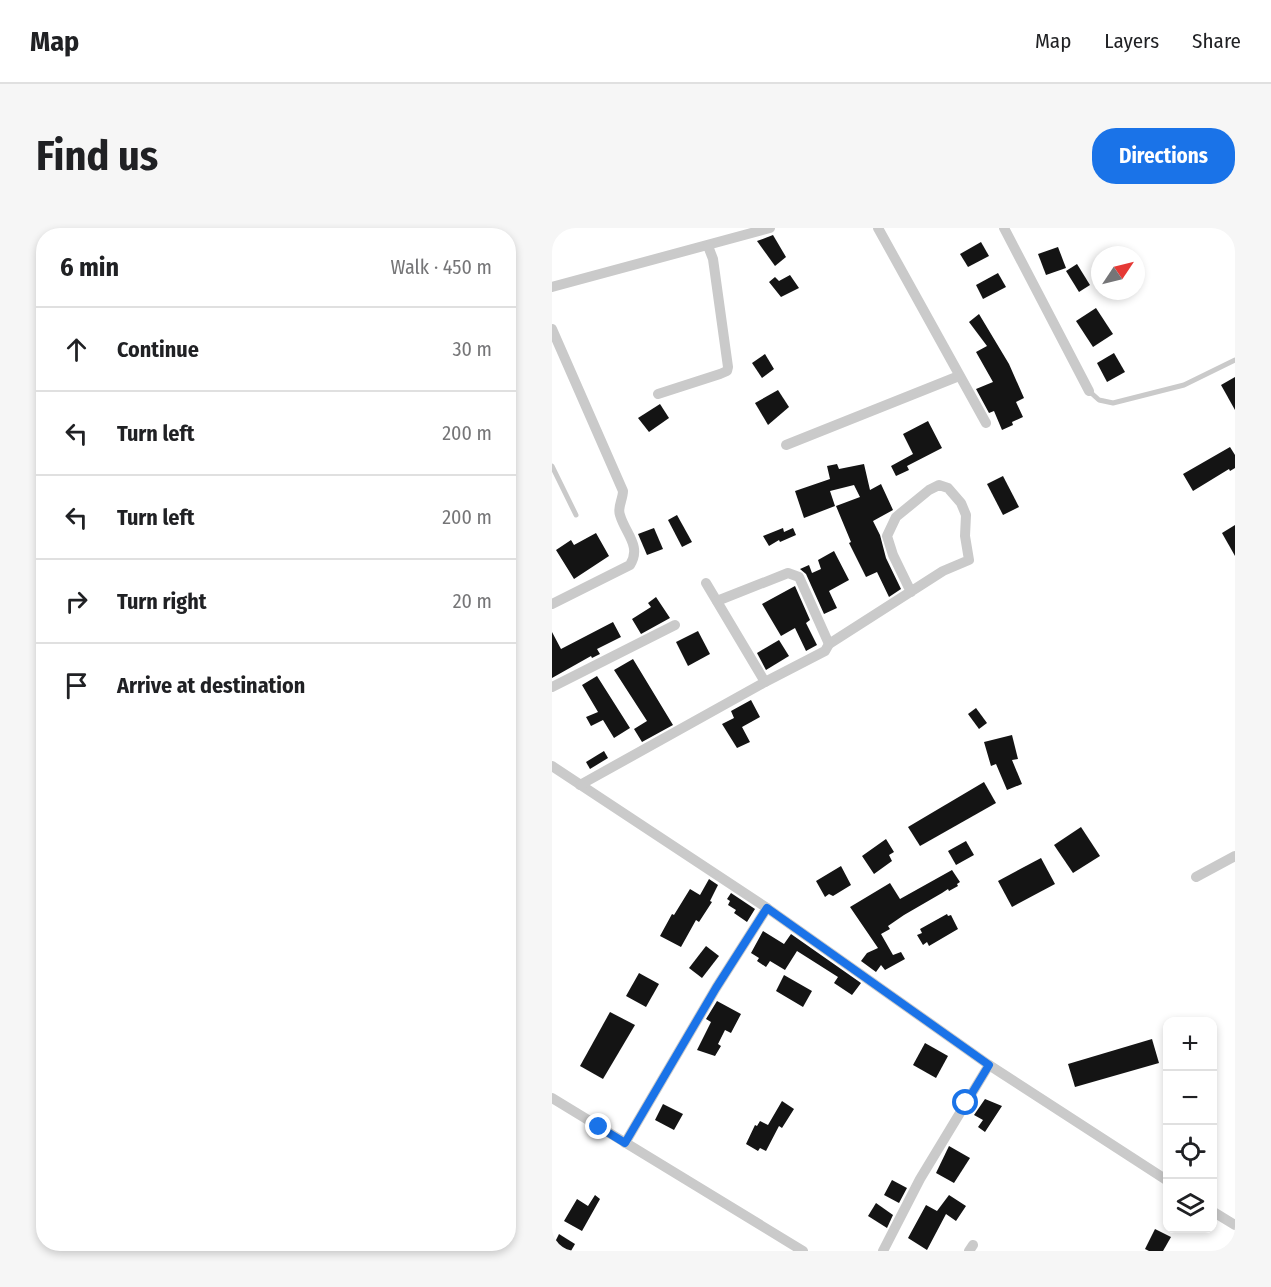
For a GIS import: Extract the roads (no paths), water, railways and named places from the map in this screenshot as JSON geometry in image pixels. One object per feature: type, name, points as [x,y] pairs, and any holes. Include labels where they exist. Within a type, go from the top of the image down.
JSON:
[{"type":"street","points":[[552,287],[770,228]]},
{"type":"street","points":[[878,228],[986,423]]},
{"type":"street","points":[[1004,228],[1089,391]]},
{"type":"street","points":[[658,394],[727,371],[713,259],[708,246]]},
{"type":"street","points":[[552,329],[622,491],[620,515],[634,543],[635,553],[630,565],[552,604]]},
{"type":"street","points":[[786,445],[959,376]]},
{"type":"street","points":[[580,785],[825,651],[829,644],[911,592],[943,572],[969,560],[965,536],[966,515],[960,503],[948,489],[939,485],[929,490],[896,517],[887,536],[893,555],[911,592]]},
{"type":"street","points":[[717,601],[788,573],[794,574],[799,577],[829,644]]},
{"type":"street","points":[[706,583],[765,682]]},
{"type":"street","points":[[552,687],[675,625]]},
{"type":"street","points":[[552,766],[767,908],[989,1065],[1164,1179]]},
{"type":"street","points":[[1196,877],[1235,856]]},
{"type":"street","points":[[625,1143],[716,988],[767,908]]},
{"type":"street","points":[[883,1251],[920,1179],[989,1065]]},
{"type":"street","points":[[552,1098],[803,1251]]},
{"type":"street","points":[[1217,1214],[1235,1226]]},
{"type":"lane","points":[[1089,391],[1099,400],[1113,403],[1184,385],[1235,360]]},
{"type":"lane","points":[[552,466],[576,515]]}]
